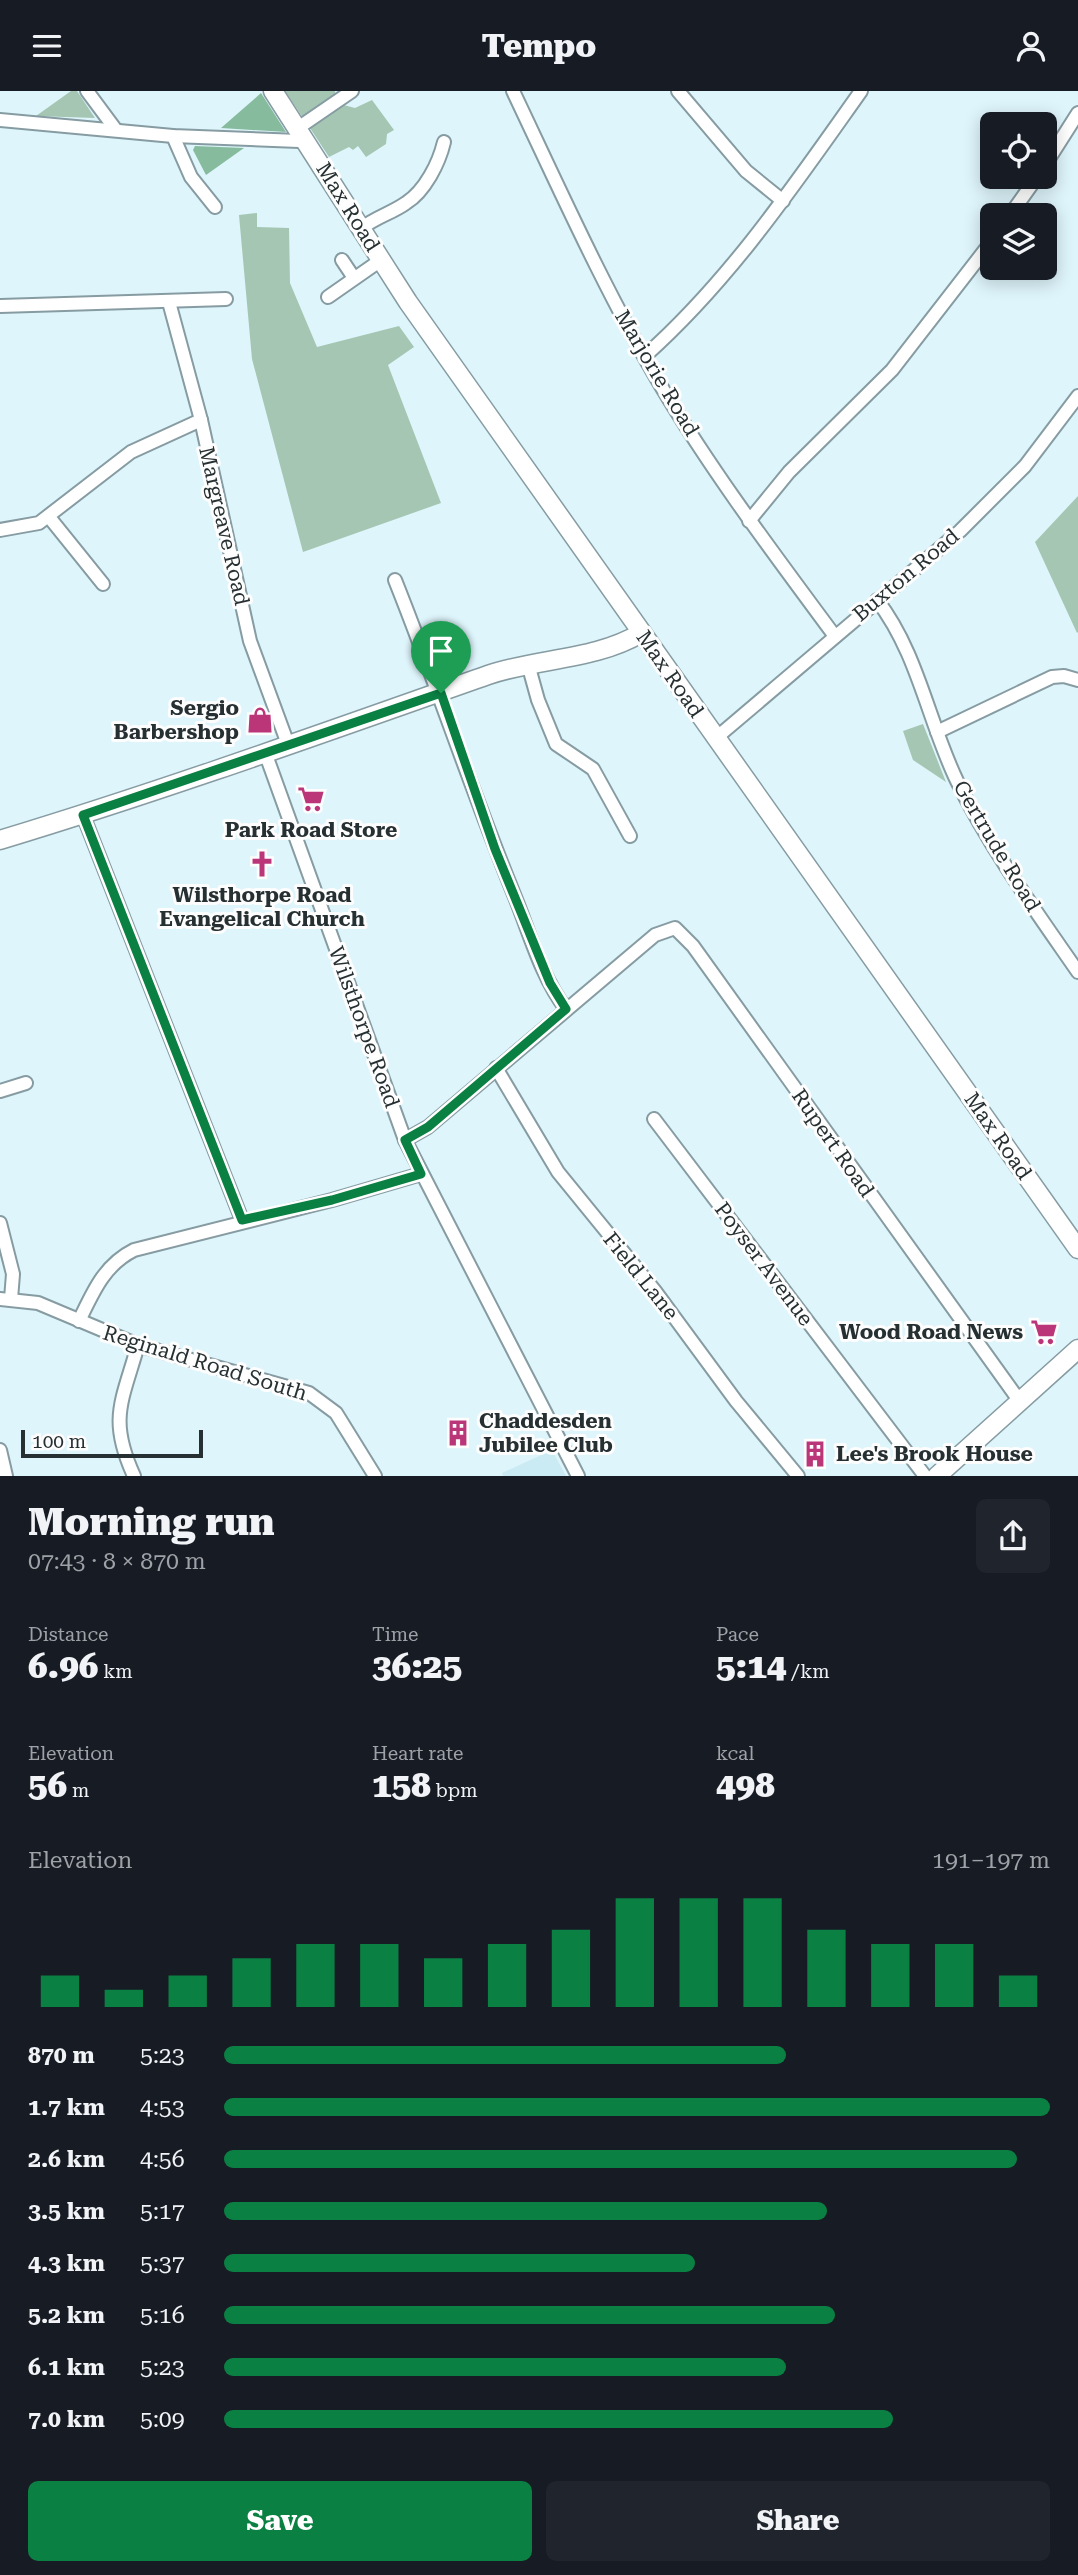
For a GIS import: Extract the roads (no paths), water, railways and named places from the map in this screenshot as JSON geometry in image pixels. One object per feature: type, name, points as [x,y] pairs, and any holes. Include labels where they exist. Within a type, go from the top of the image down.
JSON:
[{"type":"street","points":[[87,91],[116,130]]},
{"type":"street","name":"Max Road","points":[[273,91],[381,260],[1078,1249]]},
{"type":"street","points":[[0,120],[173,136],[299,141],[301,133],[352,91]]},
{"type":"street","name":"Marjorie Road","points":[[513,91],[600,276],[660,384],[749,521],[834,635]]},
{"type":"street","points":[[678,91],[746,171],[783,201]]},
{"type":"street","points":[[646,355],[707,297],[783,201],[861,91]]},
{"type":"street","points":[[1057,146],[1078,113]]},
{"type":"street","points":[[173,136],[191,177],[215,207]]},
{"type":"street","points":[[362,228],[420,197],[444,142]]},
{"type":"street","points":[[749,521],[789,472],[892,370],[980,256]]},
{"type":"street","points":[[341,260],[354,278]]},
{"type":"street","points":[[328,297],[381,260]]},
{"type":"street","points":[[0,306],[226,299]]},
{"type":"street","name":"Margreave Road","points":[[169,302],[201,420],[250,641],[289,747]]},
{"type":"street","name":"Buxton Road","points":[[716,738],[834,635],[960,531],[1025,466],[1078,396]]},
{"type":"street","points":[[0,530],[26,526],[49,517],[131,452],[201,420]]},
{"type":"street","points":[[49,517],[103,584]]},
{"type":"street","points":[[395,580],[441,693],[495,849],[550,983],[566,1009],[428,1127],[405,1140]]},
{"type":"street","name":"Gertrude Road","points":[[877,600],[891,618],[908,652],[957,780],[985,832],[1078,972]]},
{"type":"street","points":[[0,839],[83,815],[266,755],[486,676],[611,646],[642,633]]},
{"type":"street","points":[[528,664],[537,700],[556,744],[593,769],[630,836]]},
{"type":"street","points":[[937,732],[1052,677],[1064,675],[1078,680]]},
{"type":"street","name":"Wilsthorpe Road","points":[[266,755],[405,1140],[579,1476]]},
{"type":"street","points":[[83,815],[242,1220]]},
{"type":"street","name":"Rupert Road","points":[[566,1009],[654,935],[675,928],[684,934],[1021,1403]]},
{"type":"street","name":"Field Lane","points":[[496,1068],[558,1172],[655,1291],[736,1401],[797,1476]]},
{"type":"street","points":[[0,1091],[26,1083]]},
{"type":"street","name":"Poyser Avenue","points":[[654,1119],[925,1476]]},
{"type":"street","points":[[79,1321],[102,1277],[126,1254],[242,1220],[332,1200],[421,1174]]},
{"type":"street","points":[[0,1223],[13,1274],[6,1299]]},
{"type":"street","name":"Reginald Road South","points":[[6,1299],[58,1310],[138,1345],[285,1385],[315,1396],[343,1422],[375,1476]]},
{"type":"street","points":[[134,1476],[122,1448],[118,1426],[138,1345]]},
{"type":"street","points":[[937,1476],[1078,1349]]},
{"type":"street","points":[[0,1450],[6,1476]]},
{"type":"place","name":"Sergio Barbershop","points":[[260,720]]},
{"type":"place","name":"Park Road Store","points":[[311,799]]},
{"type":"place","name":"Wilsthorpe Road Evangelical Church","points":[[262,864]]},
{"type":"place","name":"Wood Road News","points":[[1044,1332]]},
{"type":"place","name":"Chaddesden Jubilee Club","points":[[458,1433]]},
{"type":"place","name":"Lee's Brook House","points":[[815,1454]]}]
